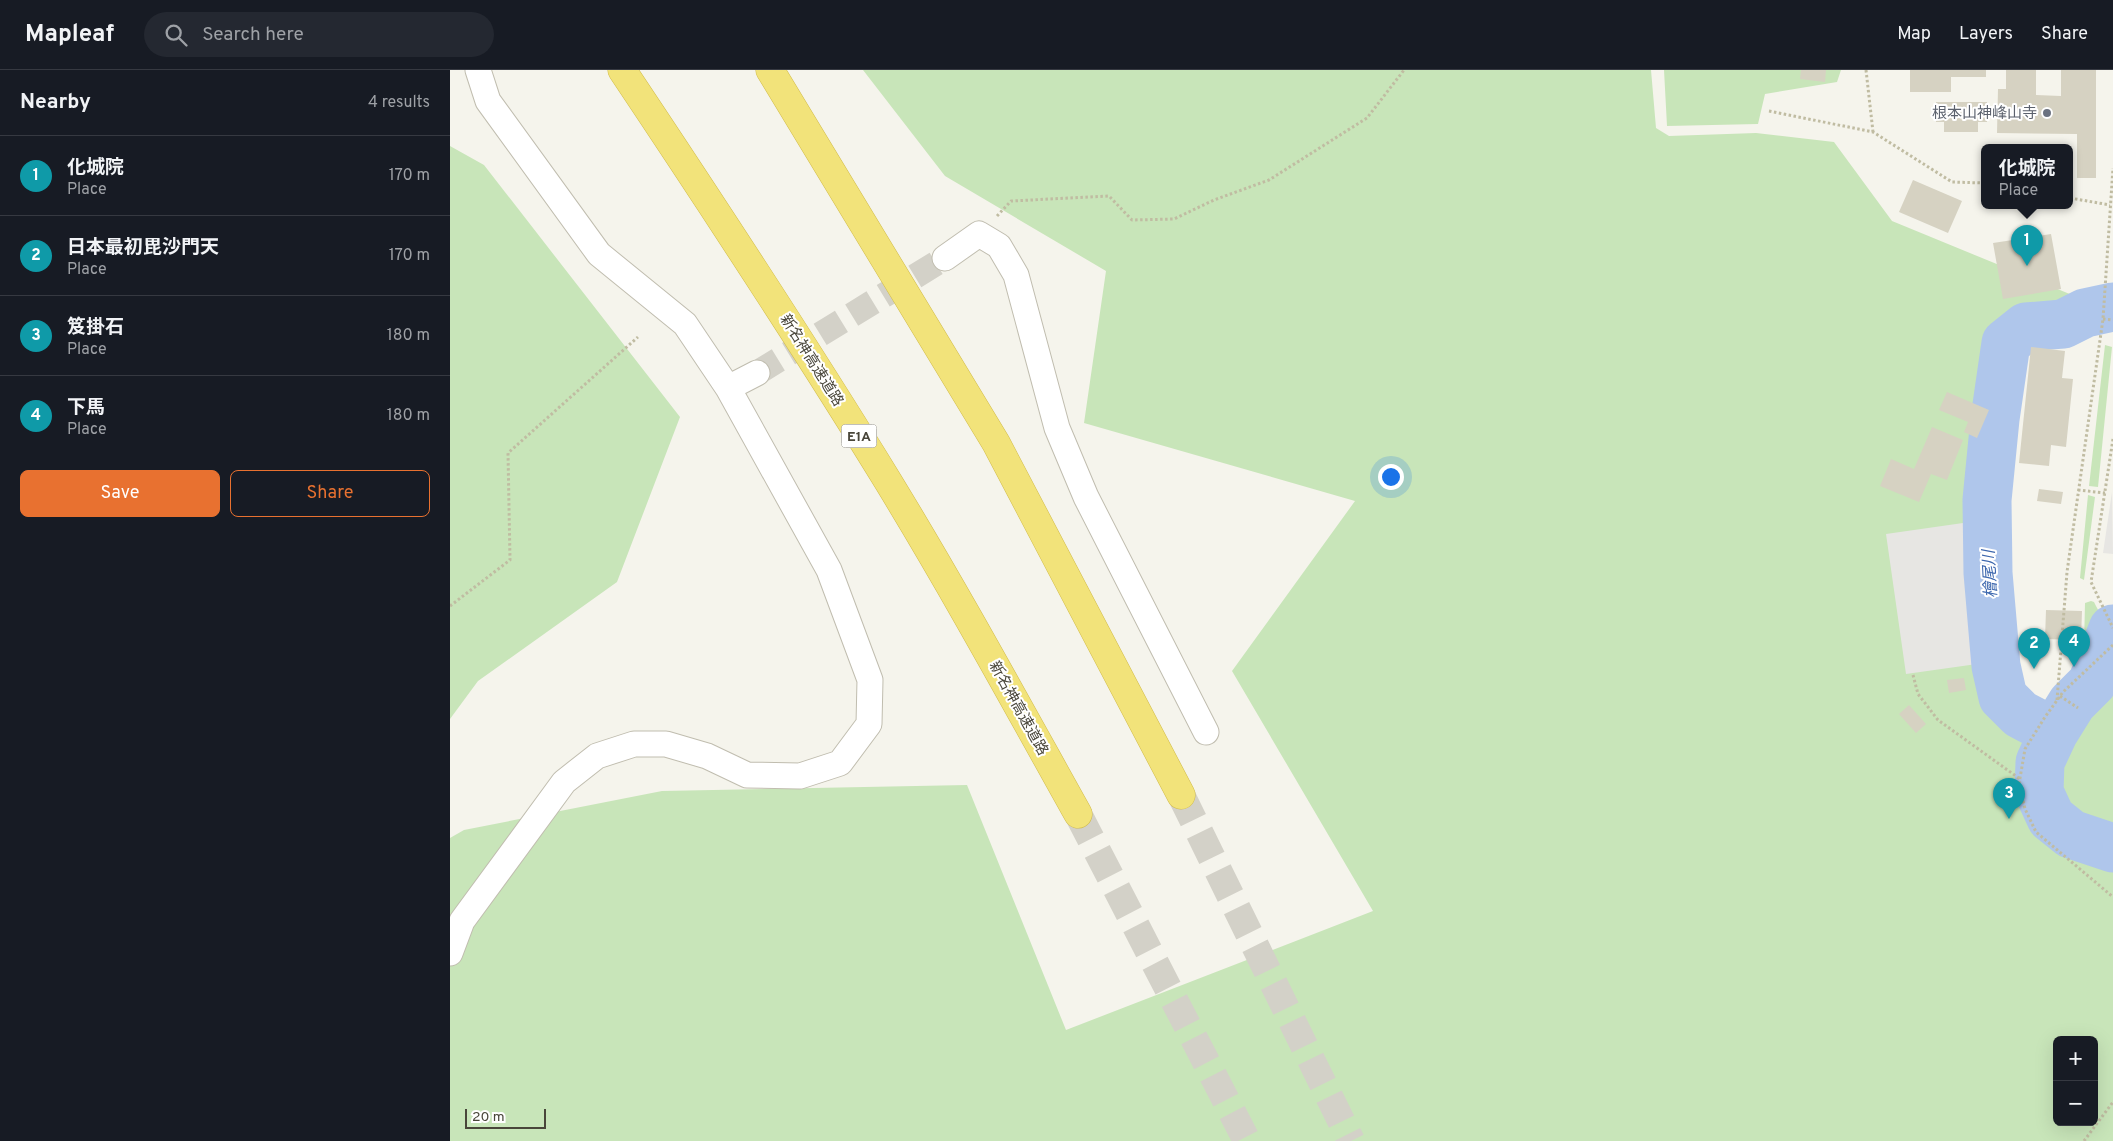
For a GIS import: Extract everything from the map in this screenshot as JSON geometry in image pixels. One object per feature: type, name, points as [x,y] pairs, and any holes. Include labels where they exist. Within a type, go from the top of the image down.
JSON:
[{"type":"highway","name":"新名神高速道路","points":[[622,70],[762,280],[890,484],[986,649],[1078,814]]},
{"type":"highway","points":[[770,70],[996,443],[1181,795]]},
{"type":"street","points":[[450,953],[462,921],[564,782],[597,756],[634,744],[666,744],[707,756],[748,774],[800,776],[840,763],[869,724],[870,680],[829,570],[728,388],[685,324],[599,254],[488,101],[478,70]]},
{"type":"street","points":[[945,258],[979,234],[1000,246],[1016,275],[1057,428],[1086,497],[1206,732]]},
{"type":"street","points":[[728,388],[757,373]]},
{"type":"path","points":[[979,234],[1011,201],[1109,196],[1132,220],[1174,219],[1214,200],[1269,180],[1367,118],[1404,70]]},
{"type":"path","points":[[1866,70],[1873,132]]},
{"type":"path","points":[[1769,111],[1873,132],[1952,182],[1981,183]]},
{"type":"path","points":[[2057,700],[2067,572],[2103,320],[2111,226],[2110,205],[2113,168]]},
{"type":"path","points":[[2073,199],[2110,205]]},
{"type":"path","points":[[2103,320],[2113,320]]},
{"type":"path","points":[[450,606],[510,560],[508,453],[638,337]]},
{"type":"path","points":[[2113,439],[2111,461],[2090,582],[2113,628]]},
{"type":"path","points":[[2078,490],[2105,493]]},
{"type":"path","points":[[2113,645],[2061,694],[2034,733],[2024,749],[2019,784],[2024,809],[2036,832],[2113,897]]},
{"type":"path","points":[[1913,675],[1918,694],[1938,720],[2020,779]]},
{"type":"path","points":[[2061,694],[2078,708]]},
{"type":"path","points":[[2084,1141],[2113,1102]]},
{"type":"green space","points":[[863,70],[1651,70],[1656,128],[1669,136],[1756,133],[1834,142],[1892,221],[2094,304],[2065,330],[2028,335],[2012,346],[1994,496],[1995,568],[2008,696],[2015,704],[2026,710],[2040,712],[2094,658],[2101,649],[2113,613],[2113,1141],[450,1141],[450,838],[464,830],[662,791],[967,785],[1066,1030],[1373,911],[1232,671],[1355,501],[1084,423],[1106,271],[945,176]]},
{"type":"green space","points":[[1664,70],[1841,70],[1837,82],[1765,94],[1758,124],[1667,126]]},
{"type":"green space","points":[[450,146],[484,165],[680,417],[617,582],[478,681],[450,719]]},
{"type":"green space","points":[[2105,345],[2112,347],[2098,487],[2089,486]]},
{"type":"green space","points":[[2088,495],[2095,497],[2084,580],[2080,578]]},
{"type":"green space","points":[[2094,602],[2100,614],[2104,629],[2097,646],[2089,648],[2084,646],[2085,603]]},
{"type":"shaded area","points":[[2112,492],[2113,554],[2103,553]]},
{"type":"shaded area","points":[[1963,523],[1984,663],[1906,674],[1886,534]]},
{"type":"building","points":[[1801,70],[1826,70],[1825,82],[1800,79]]},
{"type":"building","points":[[1910,70],[1986,70],[1986,77],[1951,77],[1951,92],[1910,92]]},
{"type":"building","points":[[2006,70],[2036,70],[2036,95],[2061,96],[2061,70],[2096,70],[2096,178],[2077,178],[2077,134],[1997,133],[1998,89],[2006,89]]},
{"type":"building","points":[[1936,102],[1987,102],[1987,122],[1978,122],[1978,132],[1944,132],[1944,122],[1936,122]]},
{"type":"building","points":[[1913,180],[1962,201],[1948,233],[1899,212]]},
{"type":"building","points":[[2051,234],[2061,289],[2003,299],[1993,243]]},
{"type":"building","points":[[2031,347],[2065,351],[2062,378],[2073,379],[2066,447],[2051,445],[2049,466],[2019,463]]},
{"type":"building","points":[[1947,392],[1989,410],[1977,438],[1964,432],[1968,422],[1939,410]]},
{"type":"building","points":[[1932,427],[1963,440],[1947,480],[1931,474],[1919,502],[1880,486],[1891,459],[1914,469]]},
{"type":"building","points":[[2039,489],[2063,492],[2061,504],[2037,501]]},
{"type":"building","points":[[2046,610],[2082,611],[2081,640],[2045,639]]},
{"type":"building","points":[[1964,678],[1966,690],[1949,693],[1947,680]]},
{"type":"building","points":[[1909,705],[1926,724],[1916,733],[1899,714]]},
{"type":"waterway","name":"檜尾川","points":[[2113,307],[2085,313],[2063,324],[2026,327],[2006,343],[1995,419],[1987,500],[1988,573],[1996,666],[2003,697],[2020,714],[2054,732],[2040,762],[2039,792],[2051,818],[2071,834],[2113,848]]},
{"type":"waterway","points":[[2054,732],[2072,703],[2092,683],[2113,629]]},
{"type":"tunnel","points":[[757,373],[945,258]]},
{"type":"tunnel","points":[[1181,795],[1351,1141]]},
{"type":"tunnel","points":[[1078,814],[1247,1141]]},
{"type":"place","name":"根本山神峰山寺","points":[[2047,113]]},
{"type":"place","name":"化城院","points":[[2027,266]]},
{"type":"place","name":"下馬","points":[[2074,667]]},
{"type":"place","name":"日本最初毘沙門天","points":[[2034,669]]},
{"type":"place","name":"笈掛石","points":[[2009,819]]}]
